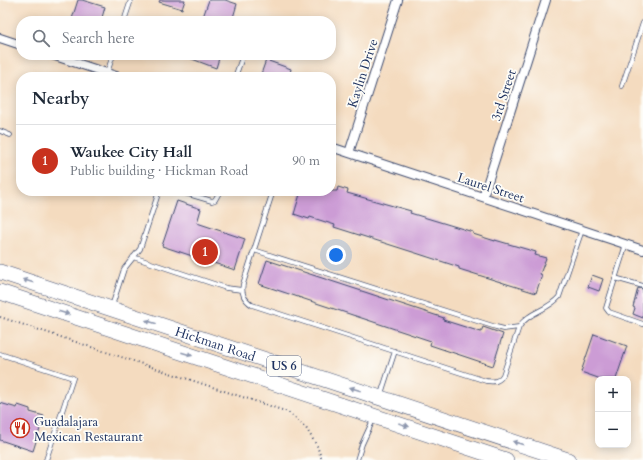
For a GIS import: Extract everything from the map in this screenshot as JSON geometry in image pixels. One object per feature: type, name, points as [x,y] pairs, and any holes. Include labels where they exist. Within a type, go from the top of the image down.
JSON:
[{"type":"highway","name":"Hickman Road","points":[[0,272],[112,309],[377,407],[506,460]]},
{"type":"highway","name":"Hickman Road","points":[[0,292],[377,407],[568,460]]},
{"type":"street","name":"Kaylin Drive","points":[[349,153],[398,0]]},
{"type":"street","name":"3rd Street","points":[[483,197],[546,0]]},
{"type":"street","points":[[0,38],[16,43]]},
{"type":"street","points":[[68,60],[105,72]]},
{"type":"street","name":"Laurel Street","points":[[336,149],[643,250]]},
{"type":"lane","points":[[126,16],[131,0]]},
{"type":"lane","points":[[622,86],[643,23]]},
{"type":"lane","points":[[108,72],[112,60]]},
{"type":"lane","points":[[238,72],[241,60]]},
{"type":"lane","points":[[0,131],[10,135]]},
{"type":"lane","points":[[112,309],[124,269],[140,249],[157,196]]},
{"type":"lane","points":[[195,196],[212,201],[216,200],[218,196]]},
{"type":"lane","points":[[271,196],[242,290],[246,301],[252,305],[486,381],[497,381],[501,379],[522,322],[528,316],[555,302],[559,297],[582,230]]},
{"type":"lane","points":[[626,244],[606,308],[609,312],[643,324]]},
{"type":"lane","points":[[254,250],[496,327],[504,329],[519,327]]},
{"type":"lane","points":[[133,257],[226,288],[242,290]]},
{"type":"lane","points":[[615,278],[643,286]]},
{"type":"lane","points":[[357,460],[377,407],[395,351]]},
{"type":"lane","points":[[0,354],[73,378],[46,460]]},
{"type":"path","points":[[0,317],[288,412],[306,428],[317,446],[322,460]]},
{"type":"building","points":[[78,0],[105,7],[102,16],[73,16]]},
{"type":"building","points":[[160,0],[185,0],[182,9],[159,2]]},
{"type":"building","points":[[209,0],[225,0],[237,4],[233,16],[203,16]]},
{"type":"building","points":[[195,60],[218,60],[216,68]]},
{"type":"building","points":[[266,60],[291,69],[290,72],[262,72]]},
{"type":"building","points":[[338,187],[348,190],[347,193],[411,211],[410,213],[473,232],[473,234],[536,252],[535,255],[546,258],[540,274],[542,275],[536,293],[334,227],[335,225],[310,217],[309,219],[294,214],[299,196],[336,196]]},
{"type":"building","points":[[177,201],[201,209],[197,223],[245,239],[235,270],[162,246]]},
{"type":"building","points":[[267,260],[444,318],[443,320],[481,332],[483,327],[503,334],[493,366],[430,345],[431,341],[259,284]]},
{"type":"building","points":[[592,275],[603,279],[599,291],[588,287]]},
{"type":"building","points":[[638,288],[643,289],[643,318],[633,314],[635,308],[633,307]]},
{"type":"building","points":[[594,334],[627,346],[617,376],[595,377],[581,372]]},
{"type":"building","name":"Guadalajara Mexican Restaurant","points":[[0,403],[17,408],[18,405],[30,409],[30,412],[44,416],[33,451],[0,440]]},
{"type":"place","name":"Waukee City Hall","points":[[205,252]]},
{"type":"place","name":"Guadalajara Mexican Restaurant","points":[[20,428]]}]
